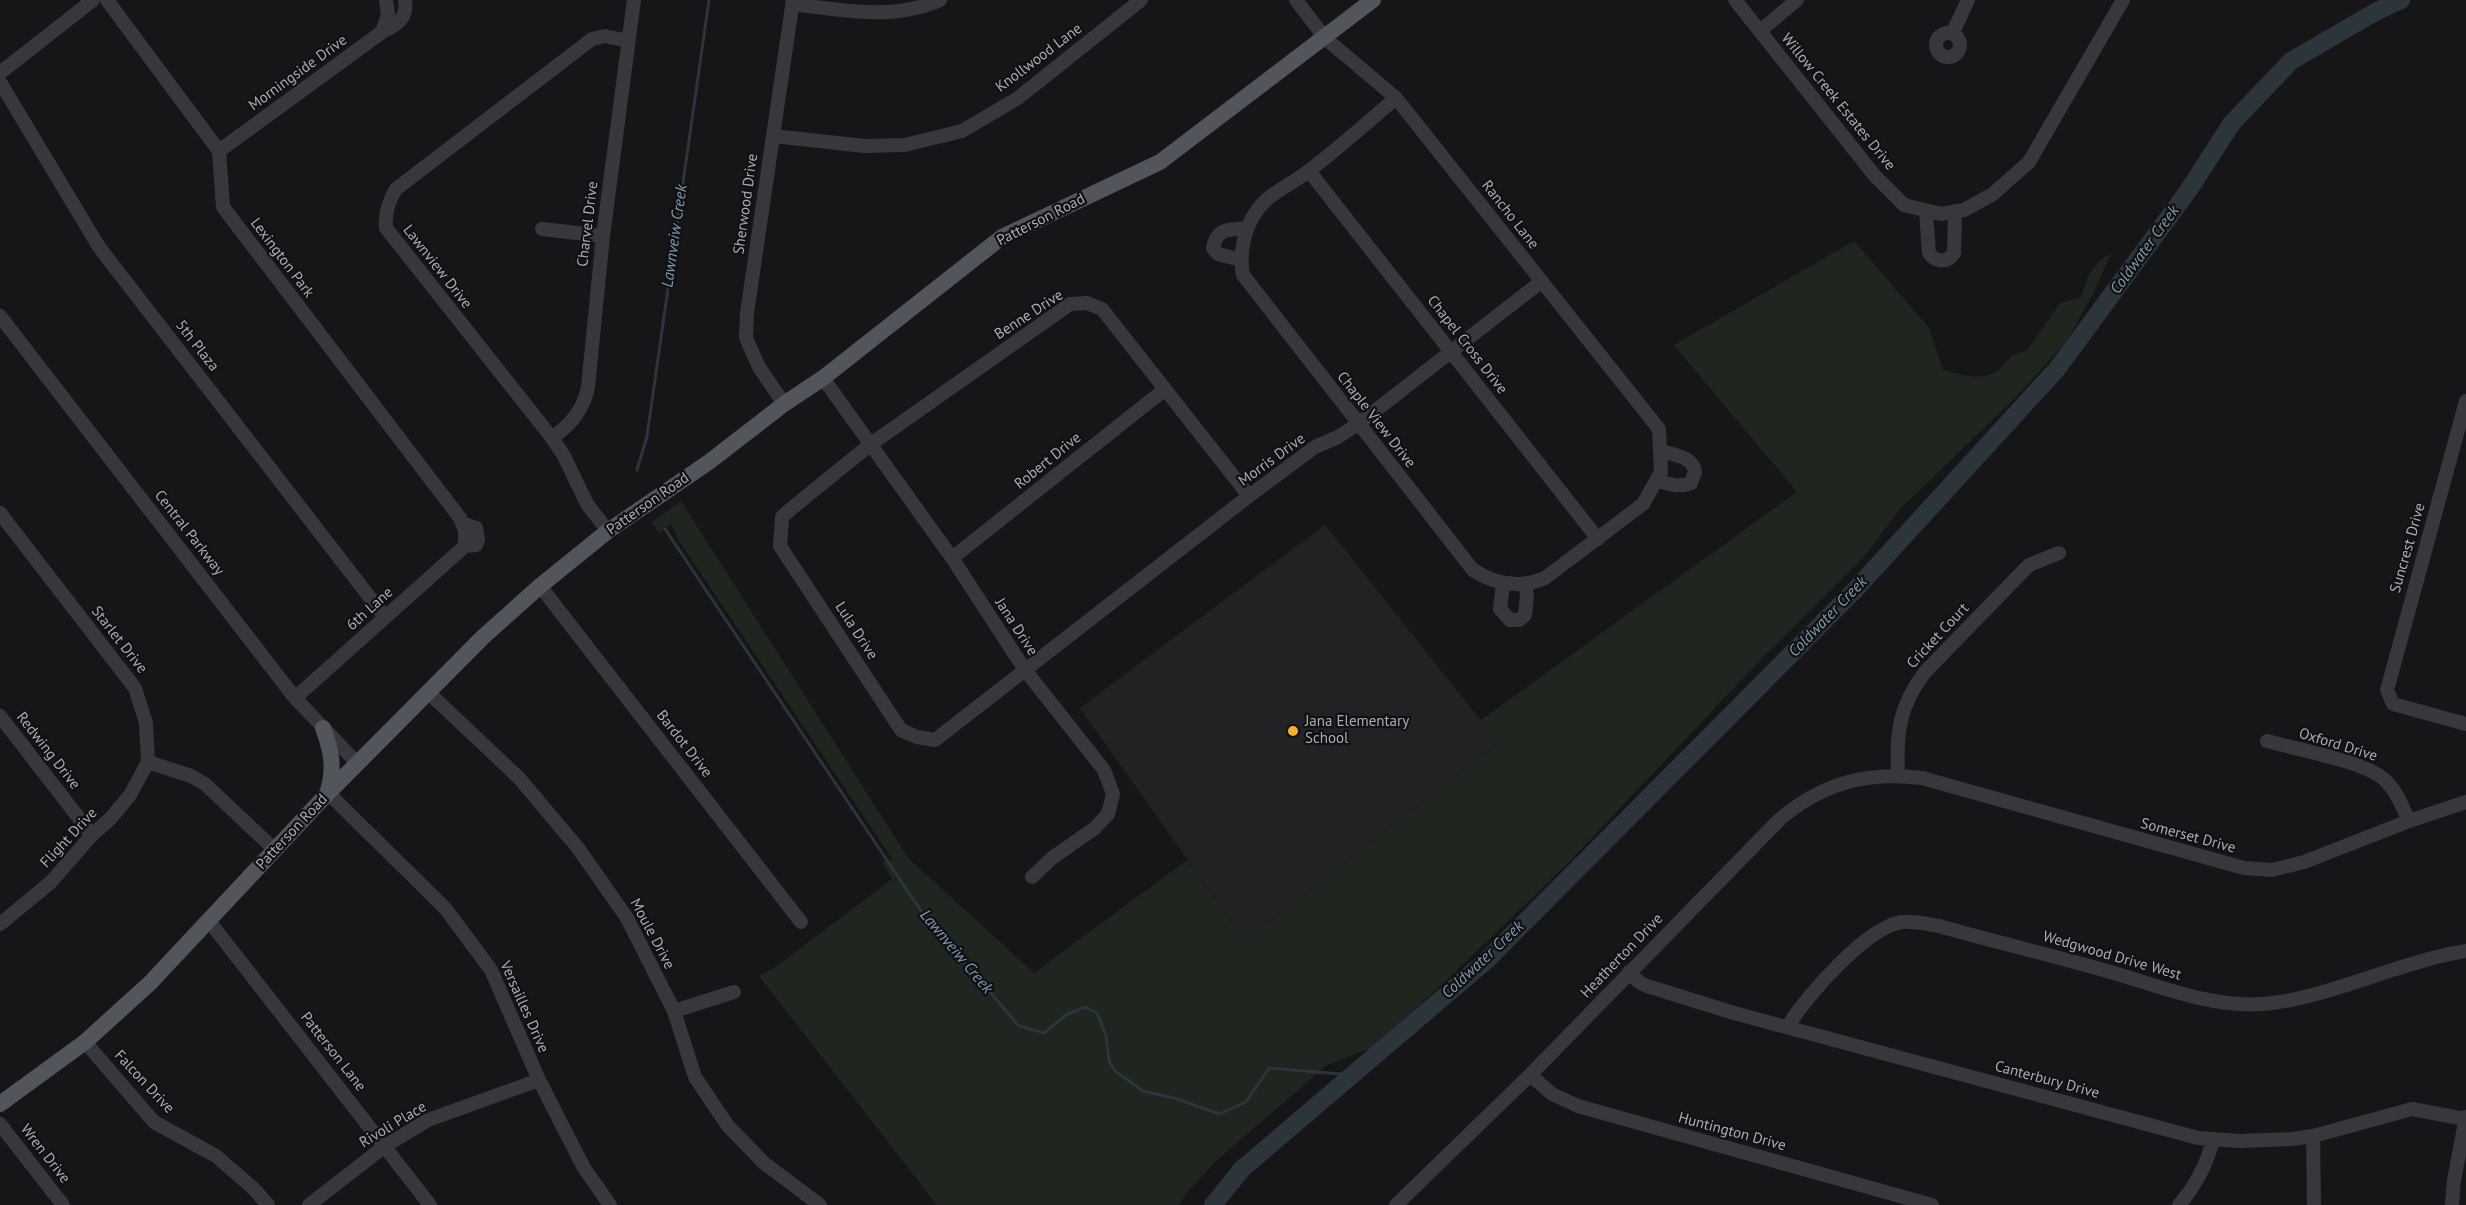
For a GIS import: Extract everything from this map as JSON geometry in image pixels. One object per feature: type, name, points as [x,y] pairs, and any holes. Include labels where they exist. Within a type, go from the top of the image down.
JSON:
[{"type":"main road","name":"Patterson Road","points":[[0,1104],[85,1042],[150,983],[327,794],[483,637],[540,586],[608,531],[709,462],[784,404],[823,378],[1002,237],[1160,162],[1373,0]]},
{"type":"main road","points":[[323,728],[333,760],[332,780],[327,794]]},
{"type":"street","points":[[0,73],[93,0]]},
{"type":"street","points":[[107,0],[219,151]]},
{"type":"street","points":[[382,32],[388,15],[386,0]]},
{"type":"street","name":"Morningside Drive","points":[[219,151],[382,32],[398,24],[403,18],[405,0]]},
{"type":"street","name":"Charvel Drive","points":[[552,438],[567,428],[585,402],[603,237],[634,0]]},
{"type":"street","points":[[792,2],[879,14],[921,8],[940,0]]},
{"type":"street","name":"Knollwood Lane","points":[[773,136],[865,146],[905,144],[962,131],[1018,98],[1141,0]]},
{"type":"street","name":"Rancho Lane","points":[[1296,0],[1325,38],[1396,98],[1659,429],[1661,451],[1659,476]]},
{"type":"street","name":"Willow Creek Estates Drive","points":[[1735,0],[1875,176],[1904,205],[1941,214],[1964,210],[1993,194],[2030,162],[2123,0]]},
{"type":"street","points":[[1760,31],[1797,0]]},
{"type":"street","points":[[1952,34],[1968,0]]},
{"type":"street","name":"Sherwood Drive","points":[[784,404],[759,367],[746,338],[747,313],[792,2]]},
{"type":"street","name":"Lawnview Drive","points":[[608,531],[587,504],[564,456],[552,438],[386,228],[386,209],[396,189],[592,39],[605,36],[628,41]]},
{"type":"street","name":"5th Plaza","points":[[0,82],[99,247],[385,617]]},
{"type":"street","points":[[1247,228],[1221,231],[1215,237],[1213,248],[1218,254],[1241,260],[1247,228],[1259,208],[1269,198],[1309,171],[1396,98]]},
{"type":"street","name":"Lexington Park","points":[[219,151],[223,207],[464,524],[465,546]]},
{"type":"street","name":"Chapel Cross Drive","points":[[1309,171],[1598,539]]},
{"type":"street","points":[[1926,211],[1929,253],[1932,257],[1942,261],[1947,260],[1954,253],[1955,212]]},
{"type":"street","points":[[542,228],[603,237]]},
{"type":"street","name":"Chaple View Drive","points":[[1241,260],[1243,275],[1473,570],[1487,579],[1503,584],[1534,583],[1545,578],[1643,504],[1659,476]]},
{"type":"street","name":"Morris Drive","points":[[1025,670],[1249,496],[1315,447],[1338,437],[1358,424],[1542,281]]},
{"type":"street","name":"Benne Drive","points":[[871,444],[1070,304],[1087,303],[1102,309],[1249,496]]},
{"type":"street","name":"Central Parkway","points":[[0,316],[296,698],[358,764]]},
{"type":"street","name":"Jana Drive","points":[[823,378],[952,558],[1025,670],[1104,770],[1113,794],[1108,814],[1032,877]]},
{"type":"street","name":"Robert Drive","points":[[952,558],[1164,390]]},
{"type":"street","name":"Suncrest Drive","points":[[2466,401],[2387,690],[2394,704],[2466,724]]},
{"type":"street","name":"Lula Drive","points":[[871,444],[782,517],[780,546],[901,730],[917,737],[935,740],[1025,670]]},
{"type":"street","points":[[1659,476],[1674,486],[1685,485],[1691,483],[1695,472],[1692,463],[1661,451]]},
{"type":"street","name":"Starlet Drive","points":[[0,513],[135,688],[146,723],[148,762]]},
{"type":"street","name":"6th Lane","points":[[296,698],[465,546]]},
{"type":"street","name":"Cricket Court","points":[[1898,775],[1898,729],[1902,712],[1915,685],[2029,565],[2059,553]]},
{"type":"street","points":[[1503,584],[1500,609],[1510,620],[1520,620],[1525,615],[1527,596],[1525,583]]},
{"type":"street","name":"Bardot Drive","points":[[540,586],[801,922]]},
{"type":"street","name":"Moule Drive","points":[[428,692],[519,778],[578,848],[627,918],[674,1011],[695,1077],[728,1126],[764,1163],[820,1205]]},
{"type":"street","name":"Redwing Drive","points":[[0,716],[92,835]]},
{"type":"street","name":"Oxford Drive","points":[[2267,741],[2374,772],[2386,780],[2409,821]]},
{"type":"street","points":[[148,762],[191,776],[205,784],[275,850]]},
{"type":"street","name":"Flight Drive","points":[[0,924],[51,882],[130,795],[148,762]]},
{"type":"street","name":"Somerset Drive","points":[[1898,775],[1922,778],[2118,834],[2259,871],[2304,862],[2409,821],[2466,802]]},
{"type":"street","name":"Heatherton Drive","points":[[1397,1205],[1530,1075],[1794,807],[1840,783],[1898,775]]},
{"type":"street","name":"Versailles Drive","points":[[327,794],[445,908],[492,970],[539,1080],[584,1167],[610,1205]]},
{"type":"street","name":"Patterson Lane","points":[[209,921],[430,1205]]},
{"type":"street","name":"Wedgwood Drive West","points":[[1788,1026],[1813,991],[1854,952],[1877,933],[1902,922],[1920,922],[1939,926],[2065,959],[2191,996],[2241,1004],[2260,1004],[2303,997],[2406,965],[2466,951]]},
{"type":"street","name":"Canterbury Drive","points":[[1629,972],[1647,986],[1734,1012],[2198,1138],[2267,1141],[2313,1136],[2412,1109],[2466,1118]]},
{"type":"street","points":[[674,1011],[734,992]]},
{"type":"street","name":"Falcon Drive","points":[[85,1042],[154,1122],[216,1156],[253,1188],[268,1205]]},
{"type":"street","name":"Huntington Drive","points":[[1530,1075],[1552,1094],[1578,1106],[1932,1205]]},
{"type":"street","name":"Rivoli Place","points":[[309,1205],[385,1146],[428,1120],[539,1080]]},
{"type":"street","points":[[2452,1205],[2454,1180],[2466,1118]]},
{"type":"street","name":"Wren Drive","points":[[0,1124],[63,1205]]},
{"type":"street","points":[[2313,1136],[2314,1205]]},
{"type":"street","points":[[2179,1205],[2203,1170],[2213,1139]]},
{"type":"shaded area","points":[[1854,241],[1929,328],[1943,370],[1980,377],[1995,373],[2014,355],[2027,351],[2060,303],[2081,297],[2091,272],[2111,253],[2094,292],[2066,342],[2016,397],[1899,510],[1863,558],[1762,658],[1569,862],[1450,977],[1373,1047],[1327,1065],[1215,1162],[1185,1195],[1179,1205],[937,1205],[759,976],[777,966],[892,879],[882,862],[893,860],[679,541],[671,524],[660,533],[651,523],[681,501],[908,858],[1034,973],[1187,860],[1245,941],[1499,743],[1481,720],[1797,492],[1674,345]]},
{"type":"shaded area","name":"Jana Elementary School","points":[[1325,525],[1499,743],[1245,941],[1080,708]]},
{"type":"waterway","name":"Lawnveiw Creek","points":[[637,470],[647,436],[709,0]]},
{"type":"waterway","name":"Coldwater Creek","points":[[1213,1205],[1242,1169],[1487,960],[1855,590],[2057,369],[2188,191],[2232,123],[2291,61],[2377,11],[2401,0]]},
{"type":"waterway","name":"Lawnveiw Creek","points":[[665,529],[923,914],[1019,1026],[1044,1033],[1066,1015],[1085,1007],[1097,1013],[1106,1035],[1109,1061],[1115,1071],[1143,1091],[1178,1099],[1219,1114],[1246,1102],[1269,1068],[1352,1075]]},
{"type":"place","name":"Jana Elementary School","points":[[1293,731]]}]
